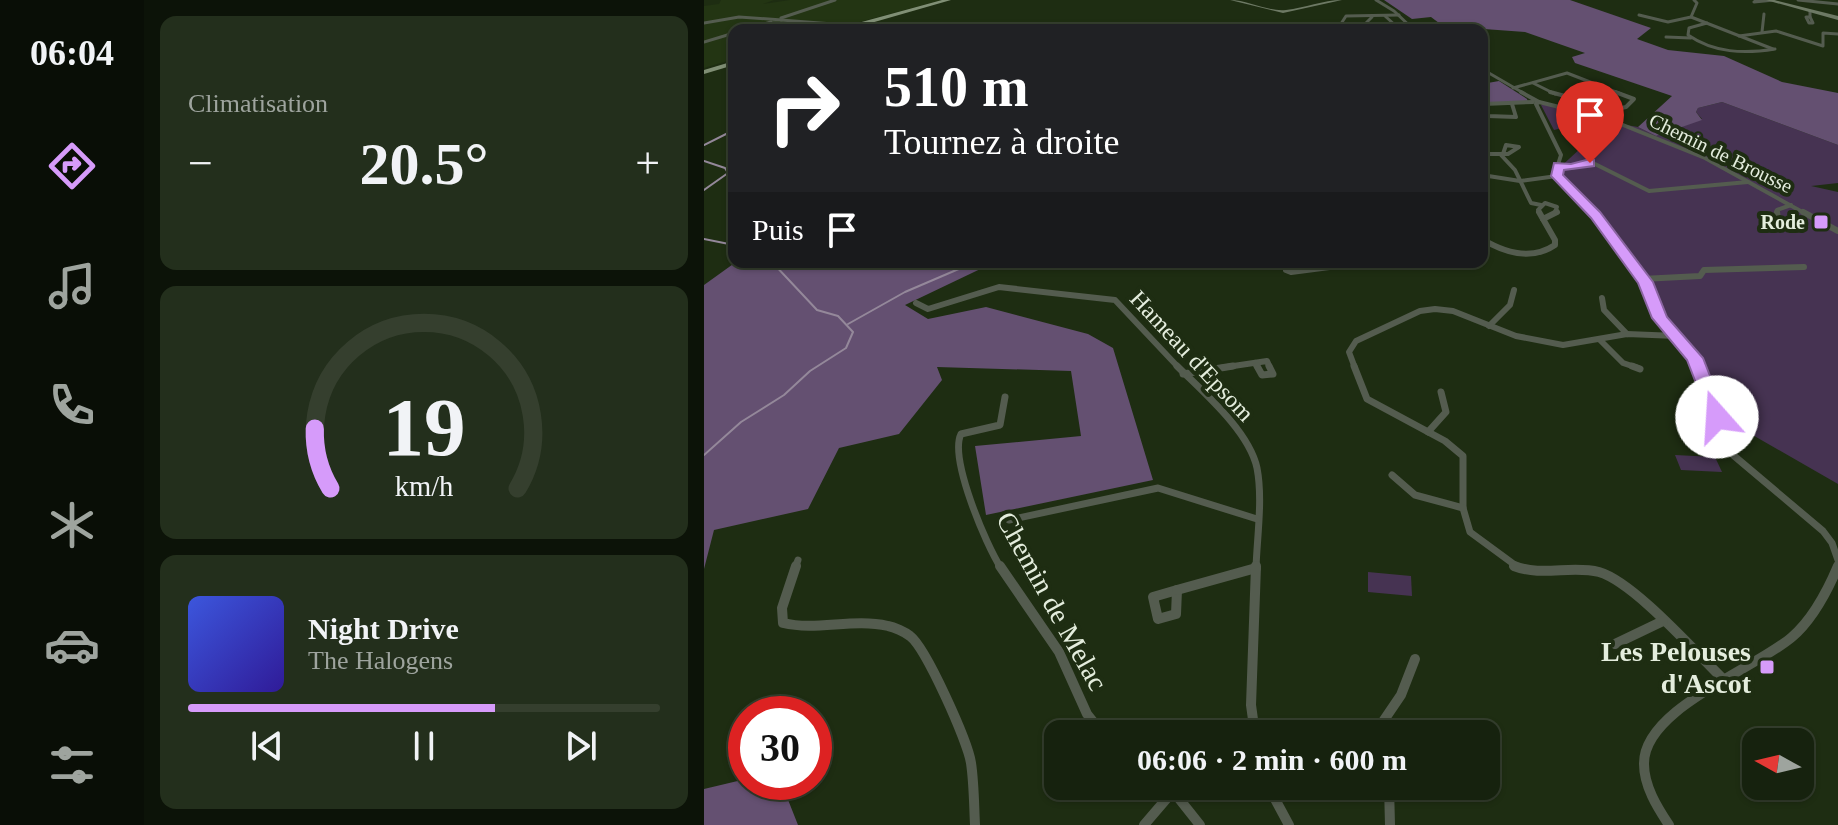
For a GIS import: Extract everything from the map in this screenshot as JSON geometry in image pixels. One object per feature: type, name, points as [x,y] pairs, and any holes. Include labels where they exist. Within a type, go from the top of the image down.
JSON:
[{"type":"main road","points":[[873,24],[950,0]]},
{"type":"main road","points":[[704,71],[728,64]]},
{"type":"street","points":[[763,24],[835,0]]},
{"type":"street","points":[[1232,0],[1283,12],[1335,0]]},
{"type":"street","points":[[1376,0],[1408,24]]},
{"type":"street","points":[[1691,17],[1697,3],[1694,0]]},
{"type":"street","points":[[1757,0],[1754,2],[1771,0],[1810,14],[1838,16]]},
{"type":"street","points":[[1798,0],[1817,5],[1837,3]]},
{"type":"street","points":[[1762,32],[1764,14]]},
{"type":"street","points":[[1340,24],[1344,16],[1399,15]]},
{"type":"street","points":[[1639,15],[1668,22],[1691,17],[1775,49],[1731,51],[1691,38],[1666,37]]},
{"type":"street","points":[[1385,16],[1394,24]]},
{"type":"street","points":[[704,23],[739,17],[832,24]]},
{"type":"street","points":[[1366,24],[1372,17]]},
{"type":"street","points":[[777,20],[801,24]]},
{"type":"street","points":[[1691,38],[1686,31],[1689,28],[1707,23]]},
{"type":"street","points":[[1739,36],[1776,31],[1823,46],[1823,33],[1838,34]]},
{"type":"street","points":[[704,42],[728,35]]},
{"type":"street","points":[[1488,73],[1536,102],[1561,153],[1557,176]]},
{"type":"street","points":[[1513,88],[1567,73],[1634,99],[1626,107],[1592,115]]},
{"type":"street","points":[[1533,83],[1558,95],[1616,110]]},
{"type":"street","points":[[1488,103],[1536,102]]},
{"type":"street","name":"Chemin de Brousse","points":[[1536,102],[1624,124],[1697,155],[1838,231]]},
{"type":"street","points":[[1488,116],[1516,117],[1512,104]]},
{"type":"street","points":[[1488,154],[1502,154],[1515,170],[1531,203],[1551,203],[1558,209],[1543,219]]},
{"type":"street","points":[[1559,166],[1598,165],[1649,191],[1748,182]]},
{"type":"street","points":[[1488,176],[1520,181],[1557,176]]},
{"type":"street","points":[[1557,176],[1595,215],[1642,279],[1652,295],[1658,315],[1699,366],[1733,455],[1823,531],[1832,543],[1838,560]]},
{"type":"street","points":[[1488,242],[1513,253],[1542,253],[1555,245],[1556,240],[1538,213],[1541,205]]},
{"type":"street","points":[[1772,221],[1778,219],[1777,210],[1791,205]]},
{"type":"street","points":[[1642,279],[1698,277],[1704,270],[1799,266]]},
{"type":"street","name":"Hameau d'Epsom","points":[[916,303],[928,309],[999,287],[1115,300],[1222,411],[1243,440],[1257,467],[1253,720]]},
{"type":"street","points":[[1489,326],[1510,305],[1514,290]]},
{"type":"street","points":[[1602,298],[1604,310],[1627,334]]},
{"type":"street","points":[[1677,336],[1627,334],[1577,345],[1555,344],[1516,336],[1453,311],[1435,309],[1420,311],[1356,341],[1349,352],[1367,399],[1453,445],[1463,456],[1463,508],[1470,532],[1515,567],[1534,572],[1599,572],[1623,583],[1725,681]]},
{"type":"street","points":[[1600,340],[1623,363],[1640,369]]},
{"type":"street","points":[[1183,374],[1255,363]]},
{"type":"street","points":[[1428,432],[1446,412],[1441,392]]},
{"type":"street","name":"Chemin de Melac","points":[[1005,397],[1000,425],[961,434],[958,440],[962,476],[998,563],[1059,652],[1092,720]]},
{"type":"street","points":[[1392,475],[1400,486],[1420,500],[1463,508]]},
{"type":"street","points":[[1009,520],[1158,488],[1257,519]]},
{"type":"street","points":[[798,560],[782,608],[783,623],[801,627],[850,624],[888,626],[912,637],[933,676],[945,691],[971,761],[975,825]]},
{"type":"street","points":[[1669,825],[1648,786],[1644,758],[1652,736],[1680,711],[1783,645],[1800,630],[1838,566]]},
{"type":"street","points":[[1177,590],[1256,568]]},
{"type":"street","points":[[1615,644],[1663,621]]},
{"type":"street","points":[[1384,720],[1401,695],[1415,659]]},
{"type":"street","points":[[1144,825],[1163,800]]},
{"type":"street","points":[[1181,800],[1200,825]]},
{"type":"street","points":[[1276,800],[1289,825]]},
{"type":"street","points":[[1389,800],[1390,825]]},
{"type":"shaded area","points":[[721,0],[774,0],[763,4],[790,0],[942,0],[852,24],[728,24],[728,61],[704,68],[704,6],[719,4]]},
{"type":"shaded area","points":[[1384,0],[1570,0],[1651,28],[1637,39],[1668,50],[1724,56],[1782,82],[1838,93],[1838,145],[1722,102],[1698,108],[1696,112],[1702,120],[1656,136],[1638,127],[1672,96],[1575,63],[1572,57],[1585,53],[1525,32],[1488,29],[1488,24],[1440,24],[1431,17],[1412,19]]},
{"type":"shaded area","points":[[1499,81],[1528,102],[1488,103],[1488,83]]},
{"type":"shaded area","points":[[1722,102],[1838,145],[1838,183],[1811,186],[1838,192],[1838,484],[1716,414],[1699,366],[1665,324],[1652,295],[1595,215],[1562,183],[1556,171],[1609,122],[1638,127],[1656,136],[1702,119],[1696,112],[1698,108]]},
{"type":"shaded area","points":[[1541,105],[1602,118],[1554,130]]},
{"type":"shaded area","points":[[728,268],[982,268],[905,305],[928,319],[986,307],[1088,334],[1113,348],[1153,480],[986,515],[975,446],[1081,436],[1071,371],[937,367],[942,380],[899,434],[839,448],[808,509],[714,530],[704,569],[704,285]]},
{"type":"shaded area","points":[[1675,455],[1715,457],[1722,472],[1681,470]]},
{"type":"shaded area","points":[[1368,572],[1411,576],[1412,596],[1368,592]]},
{"type":"shaded area","points":[[728,783],[728,800],[788,800],[798,825],[704,825],[704,789]]},
{"type":"waterway","points":[[704,145],[728,133]]},
{"type":"waterway","points":[[704,161],[725,168],[728,173],[704,190]]},
{"type":"waterway","points":[[704,239],[728,244]]},
{"type":"waterway","points":[[704,455],[741,422],[784,395],[810,371],[846,348],[853,332],[838,316],[817,310],[778,268]]},
{"type":"waterway","points":[[848,324],[905,292],[961,268]]},
{"type":"place","name":"Rode","points":[[1821,222]]},
{"type":"place","name":"Les Pelouses d'Ascot","points":[[1767,667]]},
{"type":"route","points":[[1590,163],[1571,168],[1559,166],[1557,176],[1588,206],[1645,282],[1660,318],[1695,358],[1717,417]]}]
